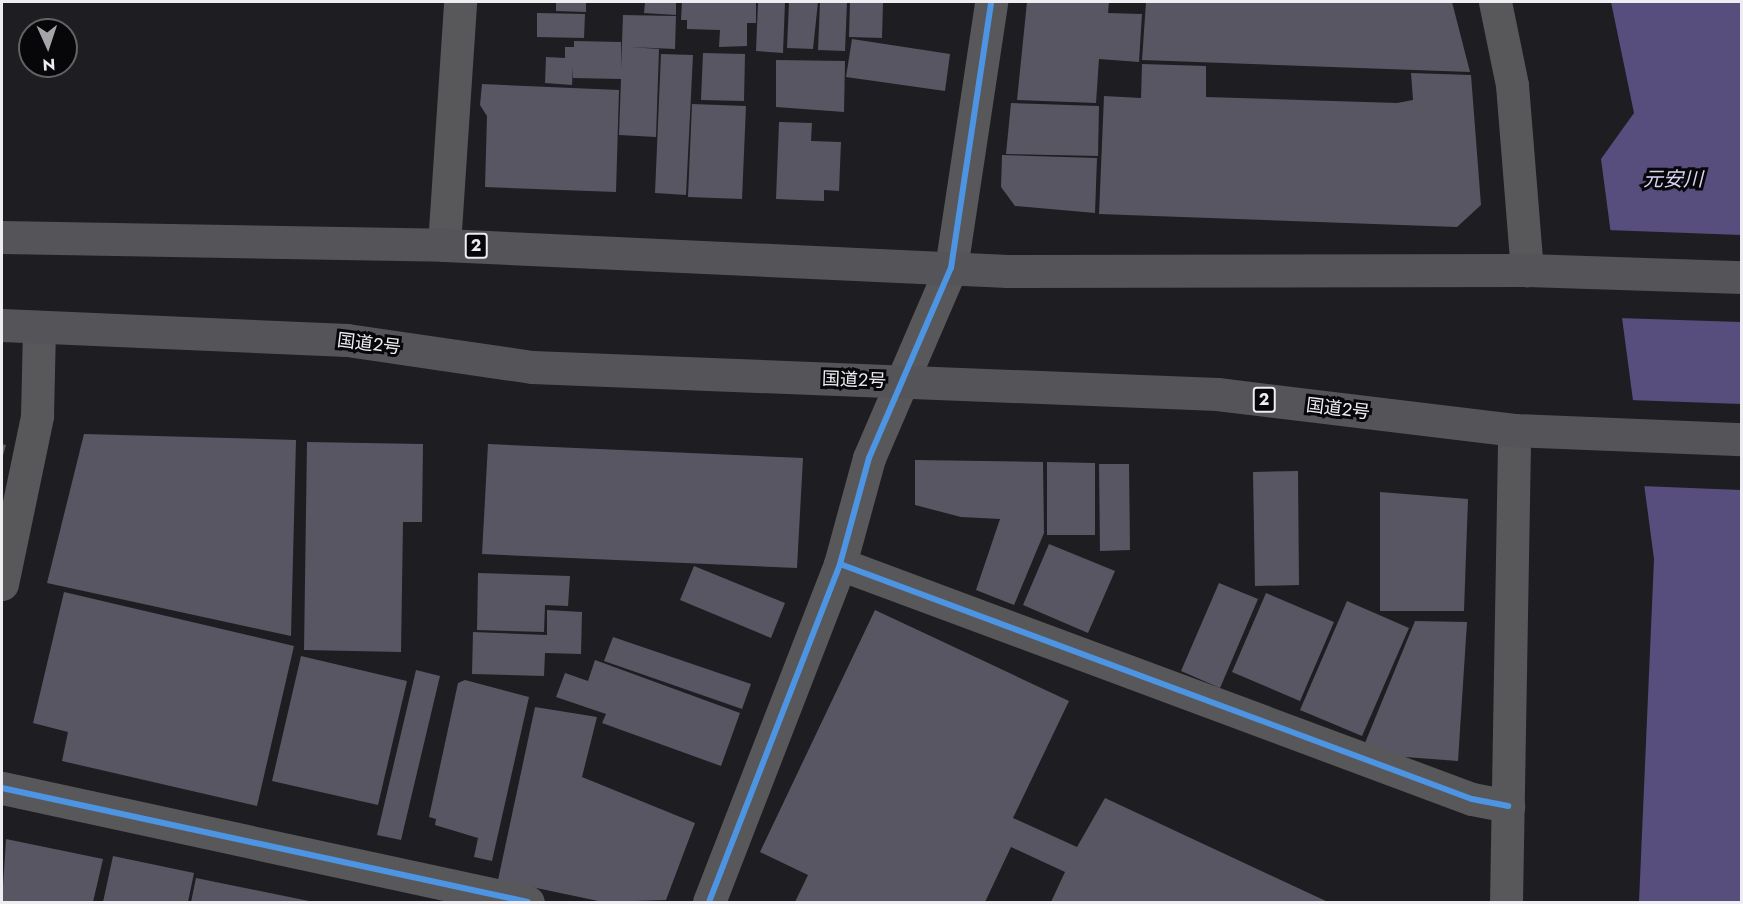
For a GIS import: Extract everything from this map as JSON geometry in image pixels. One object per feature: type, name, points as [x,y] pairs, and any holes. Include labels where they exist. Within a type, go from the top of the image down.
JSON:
[{"type":"highway","name":"2","points":[[2,237],[444,245],[951,268],[1527,270],[1742,277]]},
{"type":"highway","name":"国道2号","points":[[2,325],[39,329],[347,340],[532,367],[1217,394],[1514,430],[1742,439]]},
{"type":"street","points":[[444,245],[460,2]]},
{"type":"street","points":[[709,903],[840,564],[869,458],[951,268],[991,2]]},
{"type":"street","points":[[1495,2],[1512,85],[1527,270]]},
{"type":"street","points":[[2,584],[37,416],[39,329]]},
{"type":"street","points":[[1506,903],[1514,430]]},
{"type":"street","points":[[840,564],[1472,799],[1508,806]]},
{"type":"street","points":[[2,788],[528,903]]},
{"type":"water","name":"元安川","points":[[1611,2],[1741,2],[1741,902],[1639,902],[1654,559],[1601,159],[1634,113]]},
{"type":"pier","points":[[1607,230],[1741,235],[1741,322],[1618,318]]},
{"type":"pier","points":[[1629,400],[1741,404],[1741,490],[1641,486]]},
{"type":"building","points":[[556,2],[586,2],[586,12],[556,11]]},
{"type":"building","points":[[645,2],[676,2],[676,15],[644,13]]},
{"type":"building","points":[[682,2],[756,2],[756,23],[747,23],[747,46],[719,47],[720,30],[687,29],[687,20],[681,20]]},
{"type":"building","points":[[758,2],[785,2],[783,53],[756,51]]},
{"type":"building","points":[[789,2],[818,2],[813,49],[787,48]]},
{"type":"building","points":[[820,2],[847,2],[845,51],[818,50]]},
{"type":"building","points":[[850,2],[883,2],[882,38],[849,37]]},
{"type":"building","points":[[1027,2],[1109,2],[1108,13],[1142,14],[1139,62],[1099,59],[1096,103],[1017,100]]},
{"type":"building","points":[[1146,2],[1452,2],[1470,72],[1142,60]]},
{"type":"building","points":[[537,13],[585,14],[584,38],[537,37]]},
{"type":"building","points":[[623,15],[676,16],[675,49],[629,47],[659,49],[656,137],[619,135],[621,79],[573,78],[573,67],[572,85],[545,83],[546,57],[565,58],[565,47],[574,47],[574,41],[621,42],[621,68]]},
{"type":"building","points":[[852,39],[950,54],[945,91],[846,77]]},
{"type":"building","points":[[703,53],[745,54],[744,101],[701,100]]},
{"type":"building","points":[[661,54],[693,55],[686,195],[655,193]]},
{"type":"building","points":[[776,60],[845,61],[844,112],[776,107]]},
{"type":"building","points":[[1142,64],[1206,66],[1206,97],[1397,103],[1413,100],[1411,73],[1471,75],[1481,205],[1457,227],[1099,214],[1104,96],[1141,98]]},
{"type":"building","points":[[482,84],[619,90],[616,192],[485,187],[487,116],[480,105]]},
{"type":"building","points":[[1011,103],[1099,106],[1098,156],[1006,154]]},
{"type":"building","points":[[692,104],[746,106],[742,199],[688,197]]},
{"type":"building","points":[[779,122],[812,123],[811,141],[841,142],[839,191],[824,190],[824,201],[776,199]]},
{"type":"building","points":[[1002,155],[1097,158],[1095,213],[1015,206],[1001,187]]},
{"type":"building","points":[[84,434],[296,440],[291,636],[47,583]]},
{"type":"building","points":[[307,442],[423,444],[422,522],[403,522],[401,652],[304,650]]},
{"type":"building","points":[[2,444],[6,445],[2,459]]},
{"type":"building","points":[[488,444],[803,458],[797,568],[482,554]]},
{"type":"building","points":[[915,460],[1043,462],[1044,533],[1014,605],[976,590],[1000,519],[961,517],[915,505]]},
{"type":"building","points":[[1047,462],[1095,463],[1095,535],[1047,535]]},
{"type":"building","points":[[1099,464],[1129,464],[1130,550],[1100,551]]},
{"type":"building","points":[[1298,471],[1299,585],[1255,586],[1253,472]]},
{"type":"building","points":[[1380,492],[1468,499],[1464,611],[1380,611]]},
{"type":"building","points":[[1049,544],[1115,571],[1088,633],[1023,605]]},
{"type":"building","points":[[694,566],[785,603],[771,638],[680,600]]},
{"type":"building","points":[[478,573],[570,576],[568,606],[545,605],[544,632],[477,630]]},
{"type":"building","points":[[1219,583],[1258,599],[1220,688],[1181,671]]},
{"type":"building","points":[[64,592],[294,646],[257,806],[62,761],[68,732],[33,723]]},
{"type":"building","points":[[1266,593],[1334,622],[1300,701],[1232,672]]},
{"type":"building","points":[[1347,601],[1409,628],[1362,736],[1300,710]]},
{"type":"building","points":[[547,610],[582,612],[581,654],[545,653],[544,676],[472,674],[473,632],[547,635]]},
{"type":"building","points":[[875,610],[1069,701],[1013,818],[1077,847],[1105,798],[1328,902],[1051,902],[1065,872],[1011,847],[985,902],[795,902],[808,875],[760,852]]},
{"type":"building","points":[[1415,621],[1467,622],[1458,761],[1392,756],[1365,743]]},
{"type":"building","points":[[613,637],[751,684],[742,709],[604,661]]},
{"type":"building","points":[[301,656],[407,681],[378,805],[272,781]]},
{"type":"building","points":[[595,660],[740,713],[721,766],[602,723],[606,714],[556,697],[565,673],[588,681]]},
{"type":"building","points":[[416,670],[440,676],[401,840],[377,835]]},
{"type":"building","points":[[465,680],[529,697],[492,861],[474,857],[478,838],[435,825],[436,819],[429,817],[458,683]]},
{"type":"building","points":[[535,707],[597,717],[582,777],[695,823],[666,900],[603,902],[498,880]]},
{"type":"building","points":[[6,839],[103,859],[93,902],[2,902]]},
{"type":"building","points":[[113,856],[194,873],[188,902],[103,902]]},
{"type":"building","points":[[196,878],[309,901],[309,902],[191,902]]},
{"type":"cycle path","points":[[709,902],[840,564],[869,458],[951,268],[991,2]]},
{"type":"cycle path","points":[[840,564],[1472,799],[1508,806]]},
{"type":"cycle path","points":[[2,788],[528,902]]}]
